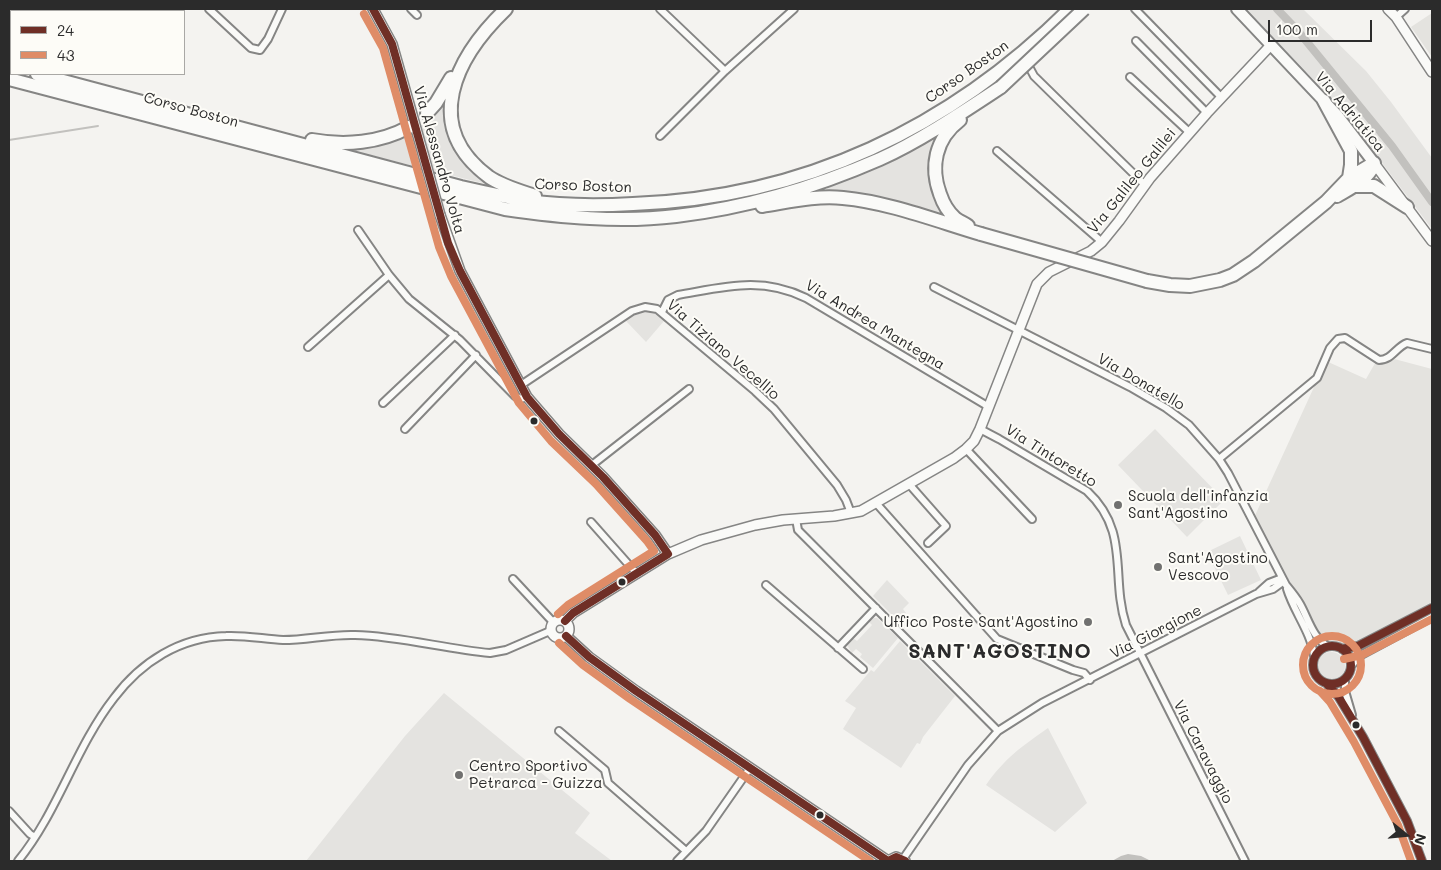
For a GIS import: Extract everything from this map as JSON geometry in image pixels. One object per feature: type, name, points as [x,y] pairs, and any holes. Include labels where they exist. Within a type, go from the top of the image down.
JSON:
[{"type":"highway","points":[[427,113],[436,103],[474,36],[499,9]]},
{"type":"highway","points":[[506,9],[473,48],[454,84],[450,98],[452,126],[456,138],[469,160],[490,178],[512,188],[559,204]]},
{"type":"highway","name":"Corso Boston","points":[[52,76],[461,187],[514,198],[559,204],[619,205],[668,203],[761,188],[814,172],[874,147],[951,106],[987,81],[1044,35],[1070,9]]},
{"type":"highway","name":"Corso Boston","points":[[92,101],[505,208],[542,214],[595,218],[618,219],[675,216],[751,202],[814,183],[880,158],[963,112],[1001,87],[1084,9]]},
{"type":"highway","points":[[9,79],[92,101]]},
{"type":"highway","points":[[9,87],[92,101]]},
{"type":"highway","points":[[981,234],[954,218],[943,205],[935,181],[935,158],[944,136],[953,126],[983,105],[1001,87]]},
{"type":"highway","points":[[1324,101],[1351,150],[1352,182]]},
{"type":"highway","points":[[241,128],[263,129],[327,143],[353,143],[373,141],[409,127]]},
{"type":"highway","points":[[675,216],[711,214],[809,198],[841,198],[879,204],[1147,281],[1190,286],[1220,280],[1233,275],[1254,261],[1374,163]]},
{"type":"highway","points":[[1352,182],[1374,186],[1407,207]]},
{"type":"main road","name":"Via Adriatica","points":[[1237,9],[1324,101],[1374,163]]},
{"type":"street","points":[[209,9],[249,46],[258,50],[264,47],[282,9]]},
{"type":"street","name":"Via Alessandro Volta","points":[[373,9],[392,44],[440,215],[460,271],[521,386],[527,397],[655,535],[668,554]]},
{"type":"street","points":[[411,9],[417,15]]},
{"type":"street","points":[[660,9],[725,71]]},
{"type":"street","points":[[660,136],[725,71],[794,9]]},
{"type":"street","points":[[1135,9],[1221,97]]},
{"type":"street","points":[[1388,9],[1394,13],[1432,72]]},
{"type":"street","points":[[1394,13],[1405,9]]},
{"type":"street","points":[[1136,41],[1207,113]]},
{"type":"street","name":"Via Galileo Galilei","points":[[565,621],[573,613],[668,554],[701,540],[755,525],[851,513],[876,503],[966,449],[974,441],[980,429],[1032,296],[1043,277],[1060,265],[1091,251],[1102,242],[1120,221],[1144,184],[1189,132],[1271,45]]},
{"type":"street","points":[[1025,59],[1034,76],[1144,184]]},
{"type":"street","points":[[1130,77],[1189,132]]},
{"type":"street","points":[[997,151],[1102,242]]},
{"type":"street","name":"Via Adriatica","points":[[1374,163],[1432,241]]},
{"type":"street","name":"Via Alessandro Volta","points":[[358,230],[389,275],[409,299],[476,355],[515,396],[522,399],[527,397]]},
{"type":"street","points":[[308,347],[389,275]]},
{"type":"street","name":"Via Andrea Mantegna","points":[[662,312],[668,300],[678,295],[747,284],[784,288],[806,298],[989,407]]},
{"type":"street","points":[[934,287],[1019,331]]},
{"type":"street","name":"Via Tiziano Vecellio","points":[[521,386],[632,311],[640,307],[650,306],[662,312],[774,409],[837,485],[851,513]]},
{"type":"street","name":"Via Donatello","points":[[1019,331],[1166,408],[1189,426],[1219,459],[1235,485],[1276,567],[1297,599],[1316,637],[1328,646]]},
{"type":"street","points":[[384,403],[454,335]]},
{"type":"street","points":[[1219,459],[1317,378],[1330,348],[1338,339],[1345,338],[1379,360],[1384,360],[1394,355],[1407,343],[1432,349]]},
{"type":"street","points":[[404,429],[476,355]]},
{"type":"street","points":[[592,465],[689,390]]},
{"type":"street","name":"Via Tintoretto","points":[[980,429],[1087,491],[1097,500],[1113,529],[1122,611],[1126,625],[1140,654]]},
{"type":"street","points":[[966,449],[1032,519]]},
{"type":"street","points":[[909,484],[946,526],[928,543]]},
{"type":"street","points":[[876,503],[997,639],[1073,670],[1084,672],[1090,680]]},
{"type":"street","points":[[796,519],[798,530],[998,731]]},
{"type":"street","points":[[591,522],[637,574]]},
{"type":"street","points":[[1276,567],[1271,586],[1288,594]]},
{"type":"street","points":[[18,861],[35,837],[93,730],[113,698],[130,678],[145,665],[163,654],[185,643],[222,636],[283,640],[356,635],[490,653],[506,650],[552,627],[558,620],[565,621],[569,628],[566,636],[555,638],[552,627],[512,579]]},
{"type":"street","name":"Via Donatello","points":[[1284,581],[1291,602],[1312,641],[1314,656],[1312,662],[1313,673],[1320,681],[1334,690],[1352,716],[1407,821],[1422,861]]},
{"type":"street","name":"Via Giorgione","points":[[904,860],[968,765],[998,731],[1042,703],[1284,581]]},
{"type":"street","points":[[766,585],[863,669]]},
{"type":"street","points":[[838,648],[876,608]]},
{"type":"street","points":[[1314,656],[1322,648],[1328,646],[1342,649],[1358,646],[1432,608]]},
{"type":"street","points":[[1327,684],[1336,684],[1345,679],[1351,667],[1361,655],[1432,617]]},
{"type":"street","points":[[566,636],[589,657],[636,691],[888,861],[896,857],[904,860]]},
{"type":"street","points":[[1342,649],[1349,657],[1351,667]]},
{"type":"street","name":"Via Caravaggio","points":[[1140,654],[1245,861]]},
{"type":"street","name":"Via Donatello","points":[[1345,679],[1345,691],[1352,716]]},
{"type":"street","points":[[559,731],[605,770],[608,783],[686,851]]},
{"type":"street","points":[[678,861],[706,832],[750,768]]},
{"type":"street","points":[[9,811],[35,837]]},
{"type":"shaded area","points":[[1245,9],[1303,9],[1366,71],[1432,158],[1432,229],[1354,126],[1317,83]]},
{"type":"shaded area","points":[[1432,13],[1432,57],[1411,27]]},
{"type":"shaded area","points":[[442,101],[448,102],[448,117],[488,180],[486,184],[354,151],[354,146],[403,135],[426,122]]},
{"type":"shaded area","points":[[943,134],[933,157],[954,218],[826,194],[827,187],[900,156]]},
{"type":"shaded area","points":[[645,312],[655,314],[664,321],[646,342],[626,321],[635,315]]},
{"type":"shaded area","points":[[1383,356],[1432,369],[1432,604],[1402,624],[1343,651],[1336,646],[1327,645],[1317,649],[1252,522],[1326,361],[1366,379],[1378,358]]},
{"type":"shaded area","points":[[1155,429],[1224,500],[1187,537],[1118,465]]},
{"type":"shaded area","points":[[1240,536],[1261,580],[1228,595],[1207,552]]},
{"type":"shaded area","points":[[887,580],[909,603],[903,609],[906,613],[898,621],[873,596]]},
{"type":"shaded area","points":[[877,618],[898,638],[873,668],[860,657],[862,654],[856,649],[852,653],[847,645],[853,638],[857,641],[872,625],[868,621]]},
{"type":"shaded area","points":[[900,641],[955,696],[923,737],[920,744],[917,743],[901,768],[843,729],[856,708],[845,701],[871,670],[874,672]]},
{"type":"shaded area","points":[[1331,652],[1341,656],[1345,666],[1341,676],[1331,680],[1321,676],[1317,666],[1321,656]]},
{"type":"shaded area","name":"Centro Sportivo Petrarca - Guizza","points":[[444,693],[590,813],[575,833],[612,861],[306,861],[405,736]]},
{"type":"shaded area","points":[[1048,728],[1087,803],[1055,832],[986,785],[1000,767],[1014,754]]},
{"type":"shaded area","points":[[1128,854],[1141,856],[1151,861],[1112,861]]},
{"type":"waterway","points":[[1277,9],[1298,31],[1392,146],[1432,202]]},
{"type":"waterway","points":[[9,140],[98,126]]},
{"type":"transit line","name":"24","points":[[373,9],[392,44],[448,243],[460,271],[527,397],[559,434],[603,477],[655,535],[668,554],[573,613],[565,621]]},
{"type":"transit line","name":"43","points":[[364,14],[383,48],[439,247],[451,276],[519,403],[551,441],[596,484],[654,551],[568,605],[558,614]]},
{"type":"transit line","name":"24","points":[[1342,649],[1358,646],[1432,608]]},
{"type":"transit line","name":"43","points":[[1344,659],[1362,655],[1432,619]]},
{"type":"transit line","name":"24","points":[[566,636],[589,657],[636,691],[888,861],[896,857],[905,861]]},
{"type":"transit line","name":"43","points":[[1326,636],[1338,636],[1353,644],[1361,659],[1361,665],[1361,671],[1353,686],[1338,694],[1326,694],[1311,686],[1303,671],[1303,659],[1311,644],[1326,636]]},
{"type":"transit line","name":"43","points":[[559,643],[583,665],[630,699],[870,861]]},
{"type":"transit line","name":"24","points":[[1332,646],[1346,651],[1351,665],[1346,679],[1332,684],[1318,679],[1313,665],[1318,651],[1332,646]]},
{"type":"transit line","name":"24","points":[[1327,684],[1338,696],[1363,737],[1407,821],[1422,861]]},
{"type":"transit line","name":"43","points":[[1320,691],[1330,702],[1354,742],[1398,825],[1411,861]]},
{"type":"place","name":"Scuola dell'infanzia Sant'Agostino","points":[[1118,505]]},
{"type":"place","name":"Sant'Agostino Vescovo","points":[[1158,567]]},
{"type":"place","name":"Uffico Poste Sant'Agostino","points":[[1088,622]]},
{"type":"place","name":"Centro Sportivo Petrarca - Guizza","points":[[459,775]]},
{"type":"district","name":"SANT'AGOSTINO","points":[[1000,652]]}]
